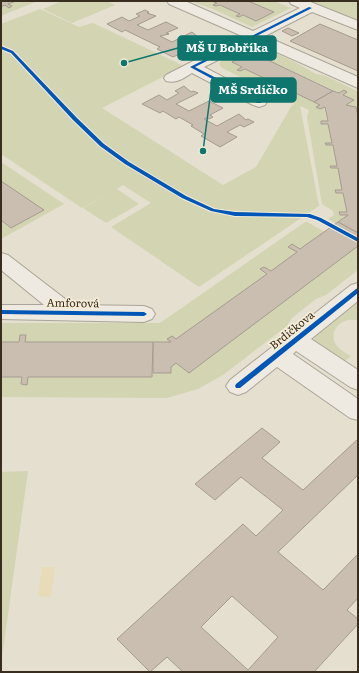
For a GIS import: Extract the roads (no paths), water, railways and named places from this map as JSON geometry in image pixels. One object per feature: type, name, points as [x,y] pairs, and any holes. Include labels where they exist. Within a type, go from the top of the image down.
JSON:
[{"type":"street","points":[[174,1],[358,83]]},
{"type":"street","points":[[295,1],[358,26]]},
{"type":"street","points":[[172,78],[310,8]]},
{"type":"street","points":[[192,68],[259,102]]},
{"type":"street","name":"Amforová","points":[[1,260],[68,313]]},
{"type":"street","name":"Brdičkova","points":[[238,386],[358,290]]},
{"type":"street","name":"Amforová","points":[[1,312],[144,314]]},
{"type":"street","points":[[296,340],[358,381]]},
{"type":"street","points":[[277,355],[358,411]]},
{"type":"place","name":"MŠ U Bobříka","points":[[124,63]]},
{"type":"place","name":"MŠ Srdíčko","points":[[203,151]]}]
